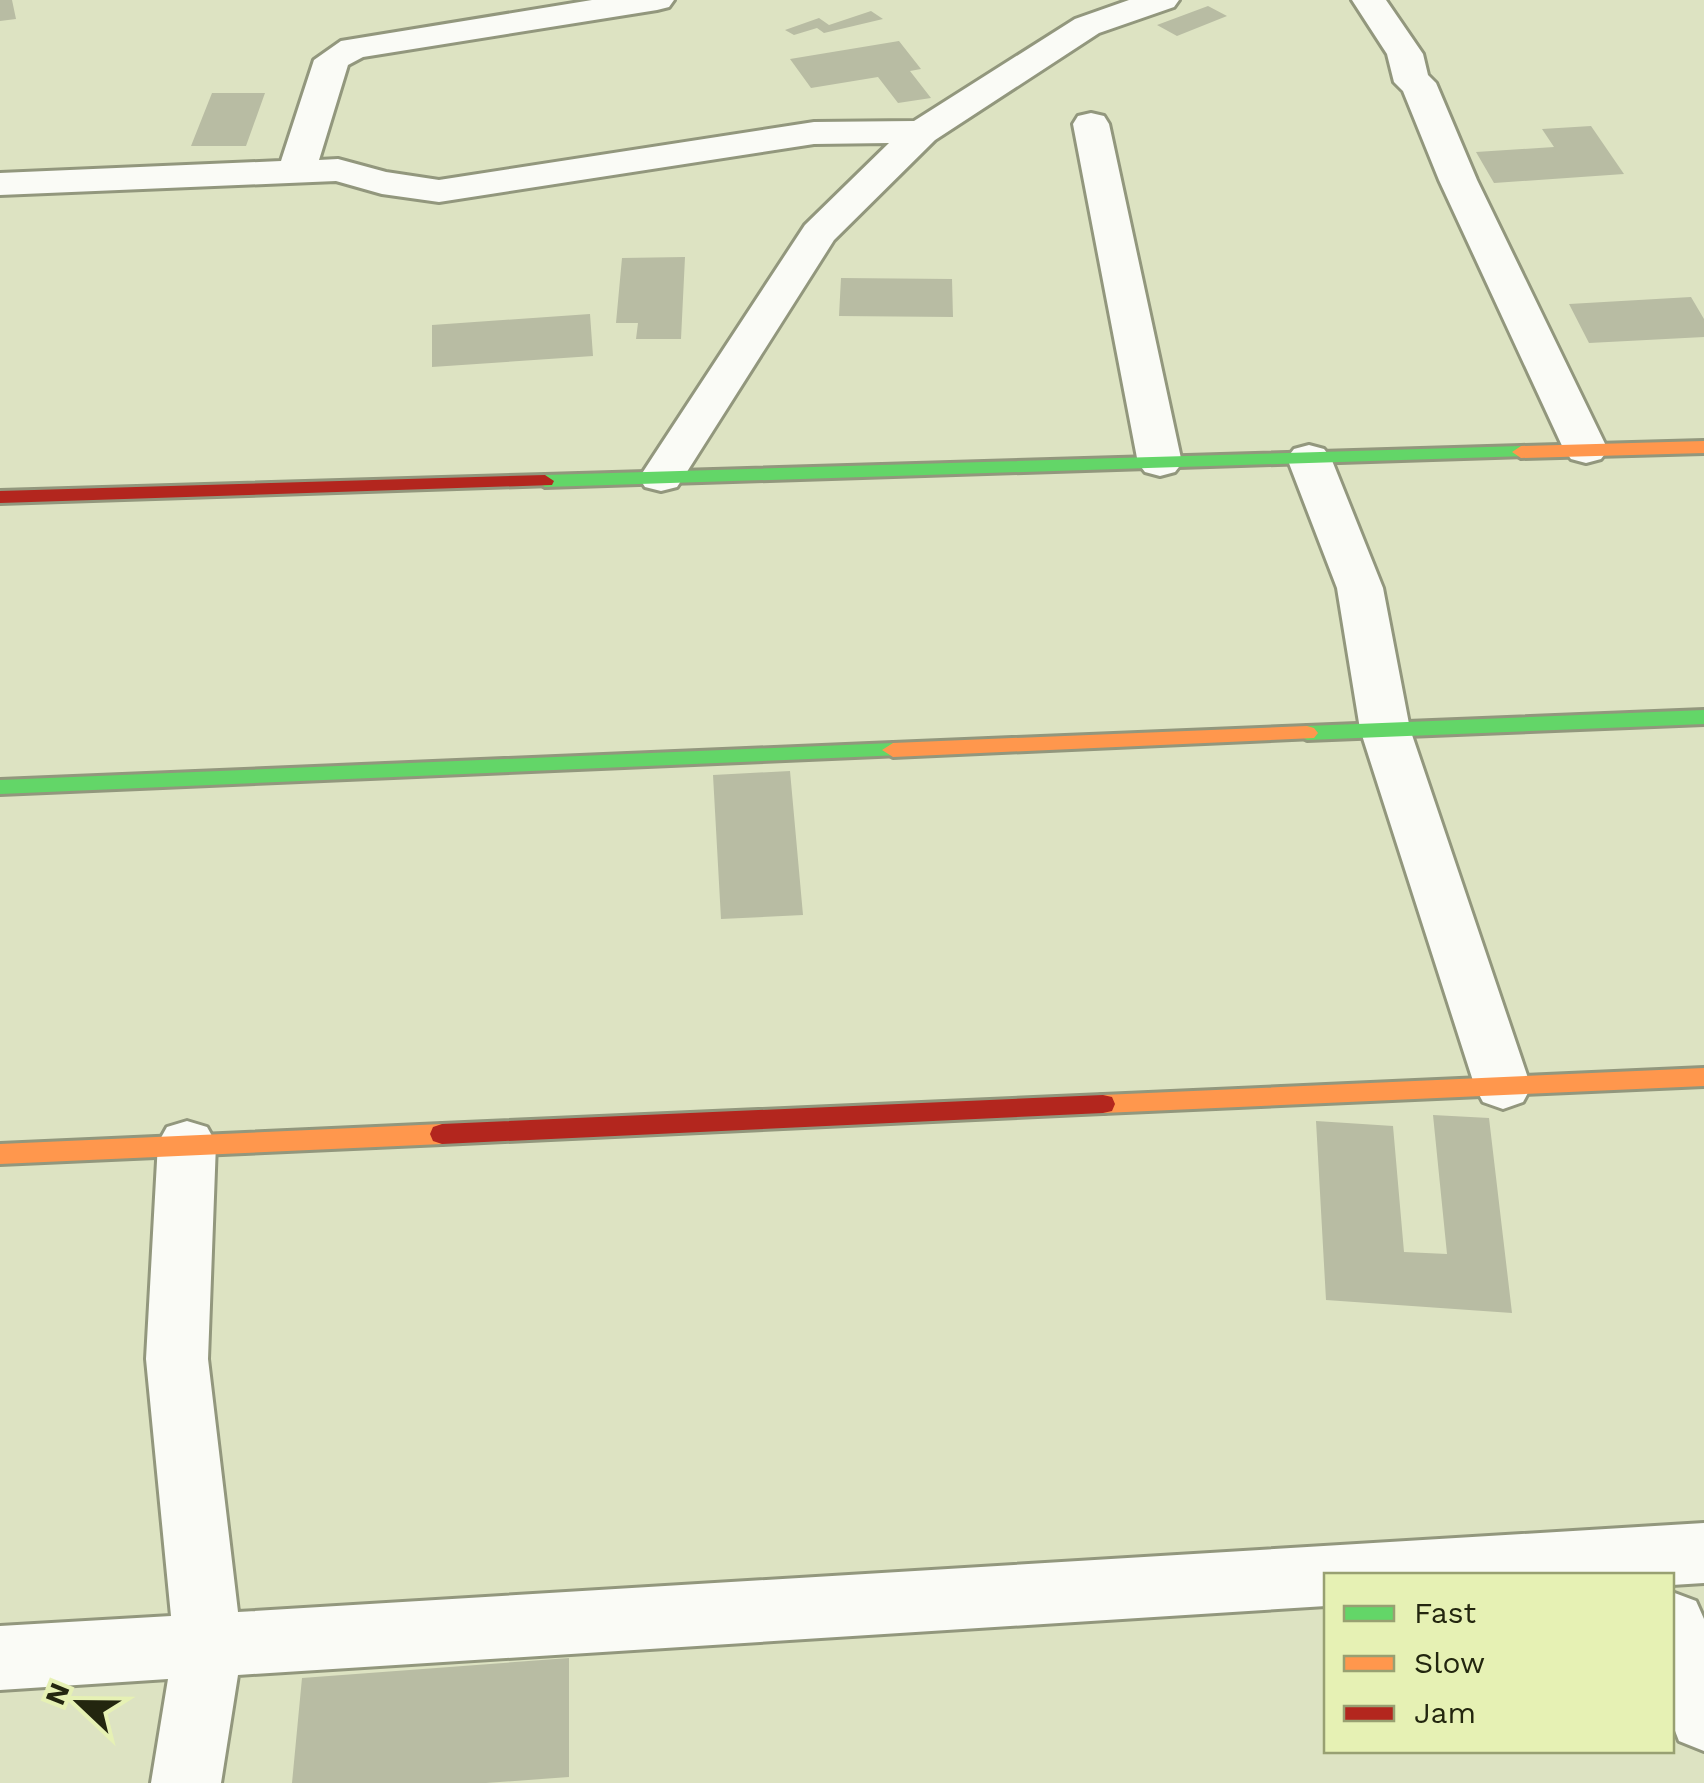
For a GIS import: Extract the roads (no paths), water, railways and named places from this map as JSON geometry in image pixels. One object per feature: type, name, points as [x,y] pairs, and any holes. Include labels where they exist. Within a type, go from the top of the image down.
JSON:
[{"type":"street","points":[[296,172],[332,60],[353,48],[657,0]]},
{"type":"street","points":[[661,478],[819,233],[922,132],[1068,18],[1087,26],[1162,0]]},
{"type":"street","points":[[1369,0],[1405,54],[1412,82],[1422,88],[1458,180],[1586,450]]},
{"type":"street","points":[[1091,124],[1160,462]]},
{"type":"street","points":[[0,184],[338,170],[382,183],[439,191],[814,132],[922,132]]},
{"type":"street","points":[[0,497],[1704,446]]},
{"type":"street","points":[[1309,458],[1360,588],[1384,729],[1503,1087]]},
{"type":"street","points":[[0,787],[1704,717]]},
{"type":"street","points":[[0,1154],[1704,1077]]},
{"type":"street","points":[[186,1783],[208,1645],[178,1359],[187,1143]]},
{"type":"street","points":[[1401,1573],[1669,1561]]},
{"type":"street","points":[[0,1658],[1324,1576]]},
{"type":"street","points":[[1674,1629],[1704,1718]]}]
